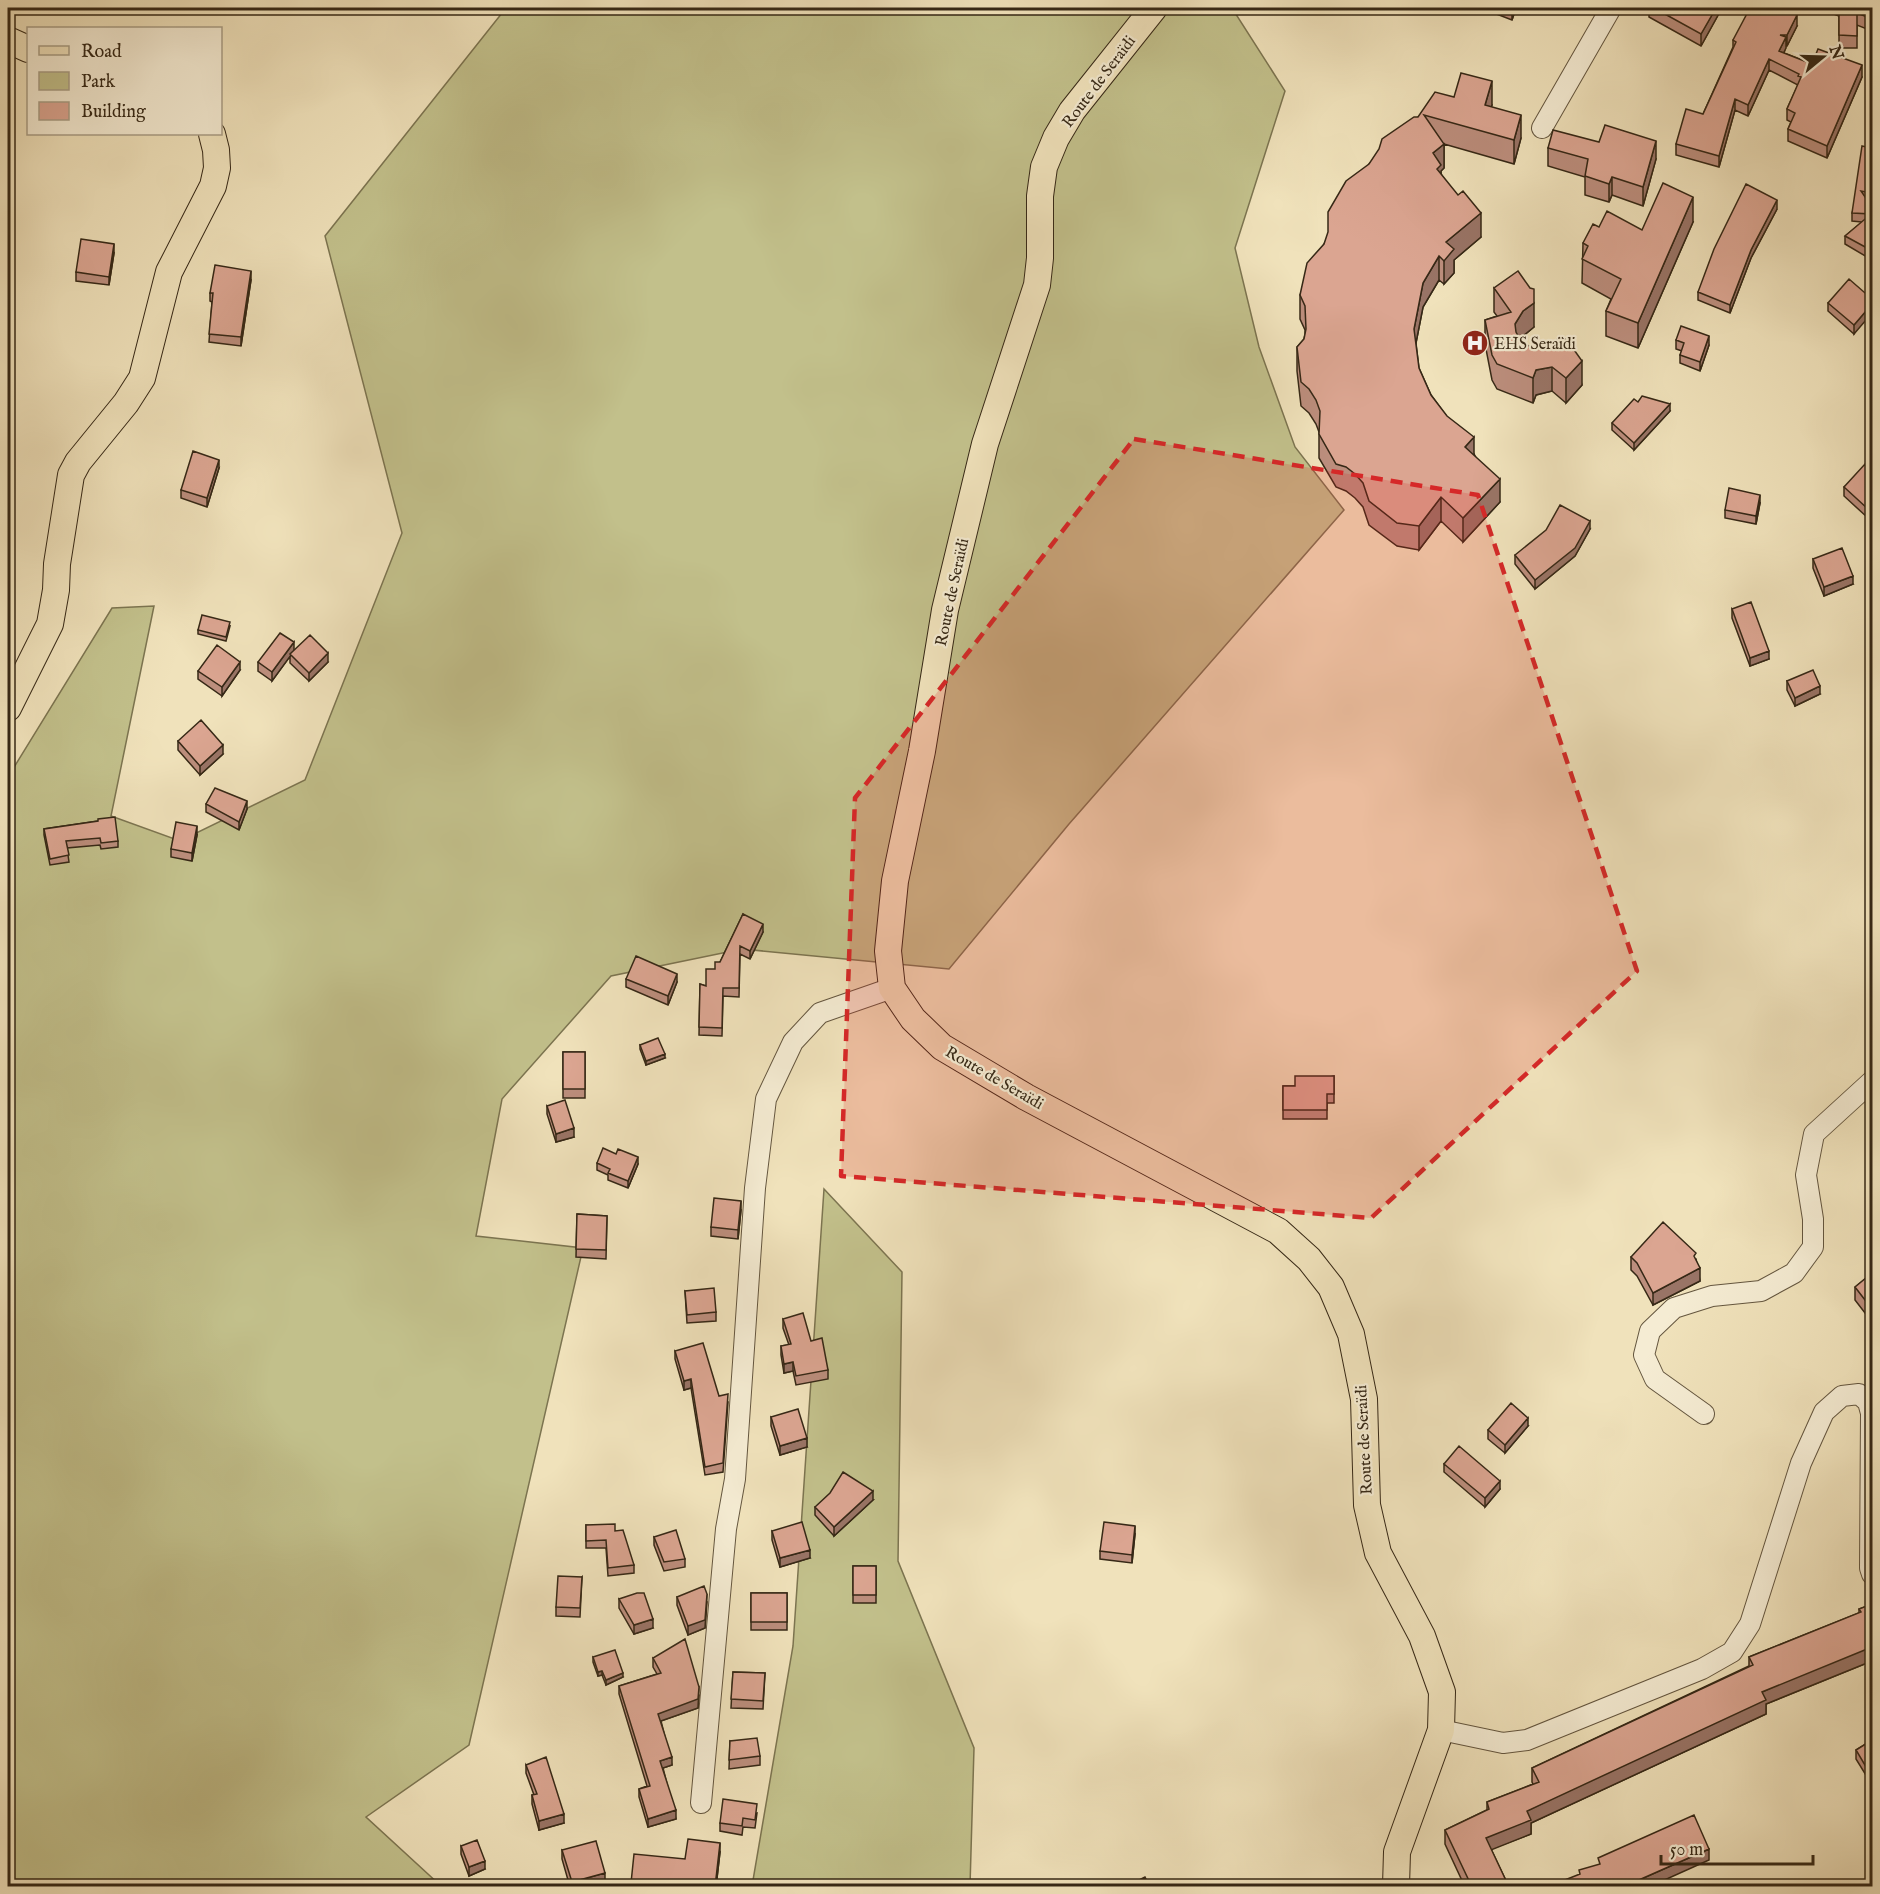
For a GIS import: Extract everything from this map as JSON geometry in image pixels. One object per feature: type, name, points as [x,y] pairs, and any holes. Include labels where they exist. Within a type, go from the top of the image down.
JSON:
[{"type":"main road","name":"Route de Seraïdi","points":[[1154,8],[1072,111],[1056,138],[1044,167],[1040,196],[1040,258],[1037,285],[985,444],[945,610],[922,751],[895,881],[888,951],[892,988],[914,1018],[942,1047],[1026,1097],[1228,1202],[1278,1231],[1310,1259],[1331,1287],[1351,1334],[1364,1399],[1367,1505],[1378,1553],[1422,1636],[1442,1692],[1441,1730],[1396,1852],[1396,1887]]},
{"type":"main road","points":[[8,40],[27,49]]},
{"type":"main road","points":[[8,708],[50,624],[71,475],[78,462],[126,403],[141,378],[169,272],[213,186],[217,168],[212,135]]},
{"type":"street","points":[[1542,129],[1611,8]]},
{"type":"street","points":[[701,1803],[726,1530],[735,1479],[755,1188],[766,1100],[793,1042],[820,1013],[892,988]]},
{"type":"street","points":[[1704,1414],[1655,1379],[1644,1355],[1650,1330],[1674,1308],[1712,1296],[1761,1291],[1794,1273],[1813,1247],[1813,1219],[1806,1175],[1814,1134],[1872,1081]]},
{"type":"street","points":[[1441,1730],[1503,1743],[1527,1740],[1702,1669],[1732,1652],[1750,1624],[1800,1462],[1824,1412],[1842,1396],[1859,1394],[1868,1402],[1871,1413],[1870,1568],[1872,1574]]},
{"type":"highlighted area","points":[[1134,439],[1478,495],[1637,971],[1371,1218],[841,1176],[855,798]]},
{"type":"green space","points":[[506,8],[1232,8],[1285,91],[1235,248],[1259,347],[1295,447],[1344,510],[1069,824],[949,969],[742,949],[611,976],[502,1099],[476,1236],[583,1248],[469,1745],[366,1817],[441,1886],[8,1886],[8,777],[112,608],[154,606],[111,816],[180,841],[305,780],[402,533],[325,236]]},
{"type":"green space","points":[[824,1189],[902,1272],[898,1561],[974,1748],[970,1886],[752,1886],[793,1646]]},
{"type":"building","points":[[1654,8],[1716,8],[1701,34]]},
{"type":"building","points":[[1750,8],[1783,8],[1797,15],[1787,35],[1780,35],[1786,37],[1779,51],[1812,64],[1818,49],[1862,65],[1827,146],[1788,129],[1795,113],[1787,109],[1801,77],[1769,59],[1748,105],[1735,99],[1719,156],[1676,144],[1686,109],[1703,114],[1736,42],[1733,40]]},
{"type":"building","points":[[1839,8],[1872,8],[1872,19],[1857,13],[1857,36],[1839,35]]},
{"type":"building","points":[[1461,73],[1492,81],[1485,105],[1521,115],[1514,140],[1424,115],[1444,144],[1433,153],[1441,165],[1437,169],[1458,195],[1463,191],[1481,213],[1446,242],[1454,249],[1444,261],[1439,256],[1423,283],[1414,329],[1419,368],[1431,395],[1447,416],[1474,437],[1465,447],[1500,479],[1463,518],[1441,497],[1419,526],[1397,523],[1369,501],[1363,483],[1346,467],[1336,464],[1319,434],[1320,411],[1309,389],[1301,382],[1297,347],[1304,339],[1306,329],[1305,306],[1300,295],[1307,263],[1324,244],[1328,232],[1328,212],[1346,181],[1369,164],[1379,149],[1382,139],[1414,117],[1418,117],[1435,92],[1454,97]]},
{"type":"building","points":[[1605,125],[1656,141],[1643,187],[1612,177],[1609,184],[1585,176],[1588,159],[1548,148],[1553,130],[1599,142]]},
{"type":"building","points":[[1862,146],[1872,148],[1872,193],[1861,191],[1872,207],[1872,249],[1845,236],[1871,214],[1852,213]]},
{"type":"building","points":[[1663,183],[1693,197],[1638,323],[1606,311],[1621,279],[1582,259],[1588,246],[1583,243],[1593,224],[1599,227],[1607,211],[1642,230]]},
{"type":"building","points":[[1746,184],[1777,200],[1751,250],[1730,305],[1698,292],[1714,249]]},
{"type":"building","points":[[81,239],[114,244],[109,277],[76,272]]},
{"type":"building","points":[[215,265],[251,271],[241,337],[209,334],[213,293],[210,293]]},
{"type":"building","points":[[1518,271],[1530,288],[1534,289],[1534,303],[1523,311],[1515,324],[1516,332],[1526,345],[1540,349],[1548,348],[1560,337],[1572,342],[1572,347],[1582,361],[1566,378],[1552,367],[1536,370],[1533,378],[1497,364],[1492,355],[1485,320],[1511,312],[1494,288]]},
{"type":"building","points":[[1849,279],[1872,299],[1872,304],[1854,325],[1828,303]]},
{"type":"building","points":[[1681,326],[1709,336],[1700,362],[1680,355],[1684,343],[1676,340]]},
{"type":"building","points":[[1642,396],[1670,404],[1634,443],[1612,423],[1634,399],[1638,402]]},
{"type":"building","points":[[193,451],[219,460],[207,498],[181,490]]},
{"type":"building","points":[[1865,464],[1872,471],[1872,504],[1868,509],[1844,487]]},
{"type":"building","points":[[1729,488],[1760,495],[1756,516],[1725,510]]},
{"type":"building","points":[[1560,505],[1590,521],[1575,548],[1535,580],[1515,555],[1546,530]]},
{"type":"building","points":[[1842,548],[1853,576],[1824,587],[1813,559]]},
{"type":"building","points":[[1751,602],[1769,651],[1750,658],[1732,609]]},
{"type":"building","points":[[202,615],[230,622],[226,637],[198,630]]},
{"type":"building","points":[[280,633],[294,642],[272,672],[258,662]]},
{"type":"building","points":[[310,635],[328,653],[309,673],[290,654]]},
{"type":"building","points":[[217,645],[240,662],[222,687],[198,671]]},
{"type":"building","points":[[1872,654],[1872,671],[1868,655]]},
{"type":"building","points":[[1813,670],[1820,686],[1795,698],[1787,681]]},
{"type":"building","points":[[201,720],[223,745],[200,766],[178,741]]},
{"type":"building","points":[[215,788],[247,801],[239,822],[206,804]]},
{"type":"building","points":[[115,817],[118,841],[101,843],[100,838],[66,841],[69,855],[50,859],[44,829]]},
{"type":"building","points":[[176,822],[197,826],[192,853],[171,849]]},
{"type":"building","points":[[743,914],[763,924],[750,951],[740,946],[739,988],[723,988],[722,1028],[699,1027],[700,984],[706,986],[706,969],[715,969],[715,962],[720,962]]},
{"type":"building","points":[[636,956],[677,974],[668,996],[626,979]]},
{"type":"building","points":[[658,1038],[665,1054],[646,1061],[640,1045]]},
{"type":"building","points":[[563,1052],[585,1052],[585,1089],[563,1089]]},
{"type":"building","points":[[1295,1076],[1334,1076],[1334,1094],[1327,1094],[1327,1110],[1283,1110],[1283,1086],[1295,1086]]},
{"type":"building","points":[[565,1100],[574,1128],[556,1134],[547,1106]]},
{"type":"building","points":[[603,1148],[616,1154],[618,1149],[638,1157],[628,1181],[608,1173],[610,1169],[597,1163]]},
{"type":"building","points":[[714,1198],[741,1201],[738,1230],[711,1227]]},
{"type":"building","points":[[577,1214],[607,1216],[606,1250],[576,1249]]},
{"type":"building","points":[[1663,1222],[1696,1253],[1694,1256],[1700,1268],[1653,1293],[1637,1263],[1631,1257]]},
{"type":"building","points":[[1872,1273],[1872,1309],[1855,1287]]},
{"type":"building","points":[[714,1288],[716,1312],[687,1315],[685,1291]]},
{"type":"building","points":[[803,1313],[811,1341],[822,1338],[828,1370],[796,1376],[793,1362],[784,1364],[781,1346],[791,1344],[783,1319]]},
{"type":"building","points":[[703,1343],[719,1396],[728,1394],[723,1463],[705,1467],[691,1379],[684,1381],[675,1351]]},
{"type":"building","points":[[1511,1403],[1528,1418],[1505,1445],[1488,1430]]},
{"type":"building","points":[[798,1409],[807,1438],[780,1446],[771,1417]]},
{"type":"building","points":[[1459,1446],[1500,1481],[1485,1498],[1444,1464]]},
{"type":"building","points":[[843,1472],[873,1491],[834,1527],[815,1507],[830,1493]]},
{"type":"building","points":[[802,1522],[810,1550],[780,1558],[772,1531]]},
{"type":"building","points":[[1104,1522],[1135,1526],[1132,1555],[1100,1551]]},
{"type":"building","points":[[615,1524],[615,1531],[623,1530],[634,1565],[608,1568],[606,1540],[586,1541],[586,1525]]},
{"type":"building","points":[[676,1530],[685,1559],[664,1562],[654,1537]]},
{"type":"building","points":[[853,1566],[876,1566],[876,1595],[853,1595]]},
{"type":"building","points":[[558,1576],[582,1577],[580,1608],[556,1607]]},
{"type":"building","points":[[704,1586],[707,1594],[705,1620],[688,1626],[677,1597]]},
{"type":"building","points":[[644,1593],[653,1619],[634,1625],[619,1599]]},
{"type":"building","points":[[751,1593],[787,1593],[787,1622],[751,1622]]},
{"type":"building","points":[[1872,1604],[1872,1641],[1870,1642],[1872,1647],[1762,1692],[1766,1700],[1527,1811],[1531,1820],[1486,1838],[1509,1887],[1472,1887],[1445,1830],[1489,1809],[1487,1802],[1539,1782],[1532,1768],[1753,1665],[1749,1657],[1861,1612],[1859,1609]]},
{"type":"building","points":[[685,1639],[699,1687],[698,1699],[658,1714],[672,1757],[660,1761],[676,1810],[648,1819],[639,1789],[650,1786],[619,1686],[661,1673],[653,1658]]},
{"type":"building","points":[[615,1650],[623,1673],[606,1680],[602,1671],[598,1672],[593,1657]]},
{"type":"building","points":[[733,1672],[765,1673],[763,1701],[731,1699]]},
{"type":"building","points":[[757,1738],[760,1756],[729,1760],[730,1741]]},
{"type":"building","points":[[1872,1740],[1872,1777],[1856,1750]]},
{"type":"building","points":[[546,1757],[564,1814],[539,1821],[532,1795],[537,1794],[526,1765]]},
{"type":"building","points":[[723,1799],[757,1804],[755,1820],[743,1818],[742,1826],[720,1823]]},
{"type":"building","points":[[1694,1815],[1709,1849],[1623,1887],[1547,1887],[1580,1874],[1579,1870],[1600,1864],[1598,1858]]},
{"type":"building","points":[[688,1839],[720,1843],[715,1887],[638,1887],[638,1884],[631,1883],[634,1854],[685,1859]]},
{"type":"building","points":[[477,1840],[485,1861],[469,1867],[461,1846]]},
{"type":"building","points":[[596,1841],[605,1873],[572,1882],[562,1850]]},
{"type":"building","points":[[1145,1877],[1150,1887],[1129,1887],[1129,1885]]},
{"type":"place","name":"EHS Seraïdi","points":[[1475,343]]}]
